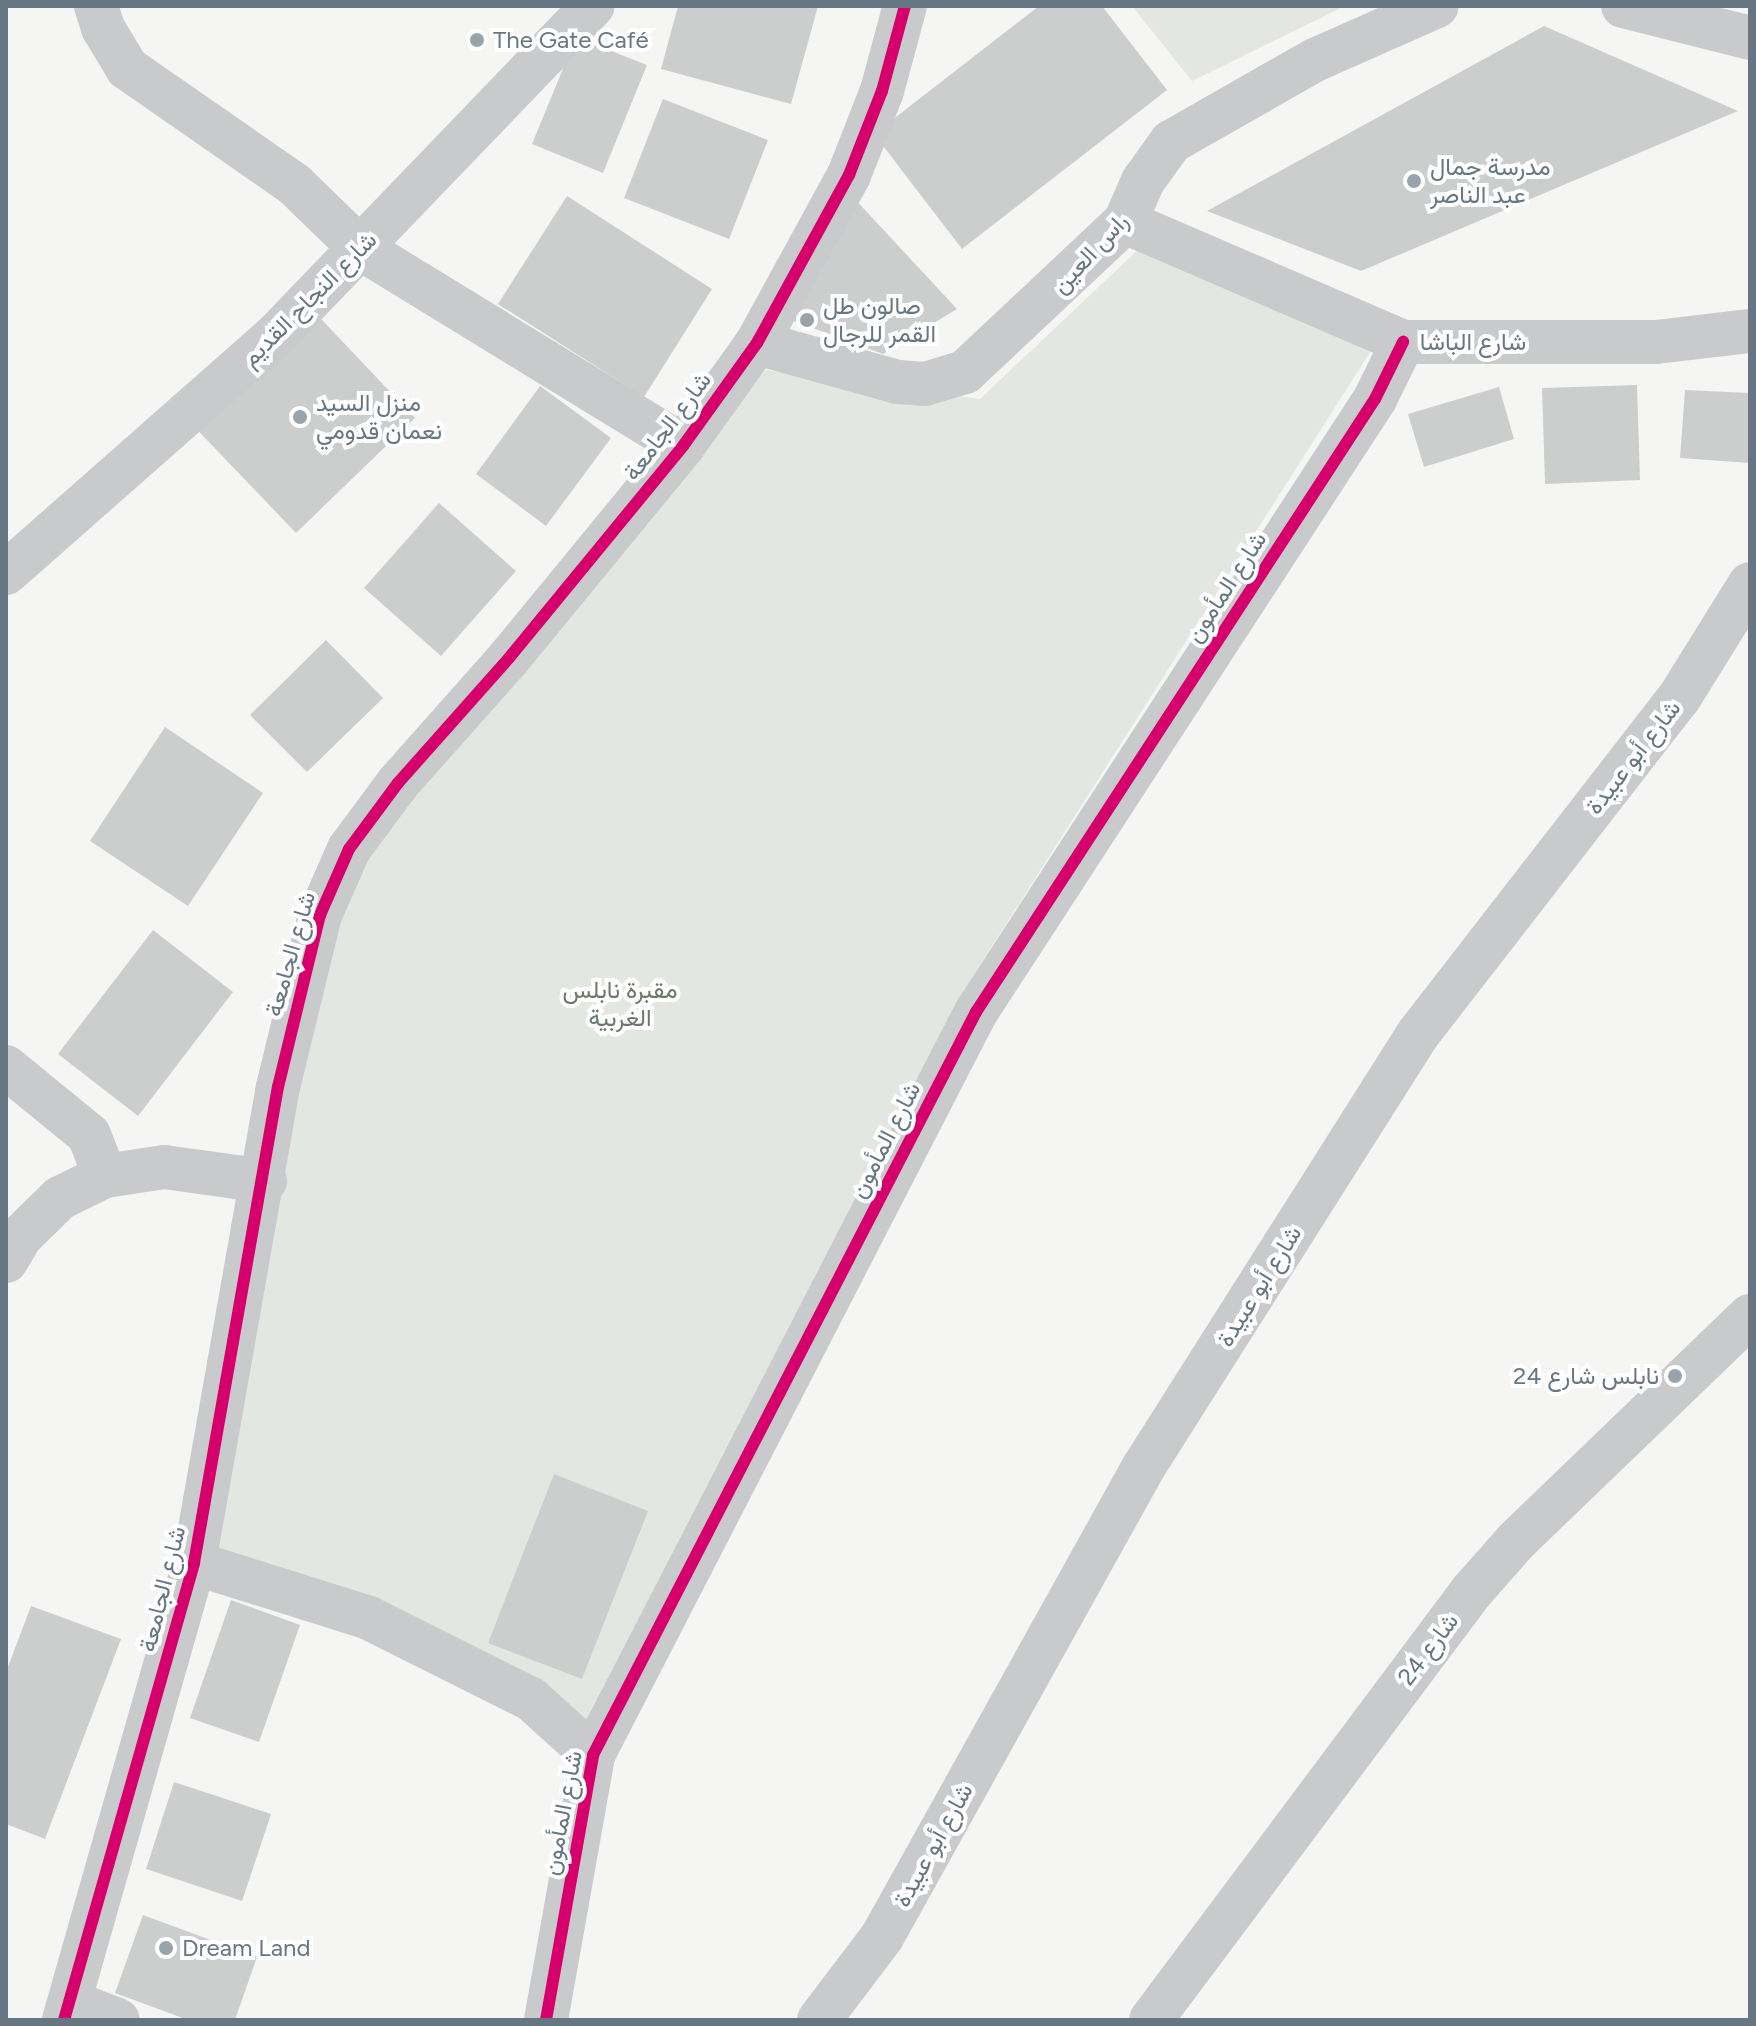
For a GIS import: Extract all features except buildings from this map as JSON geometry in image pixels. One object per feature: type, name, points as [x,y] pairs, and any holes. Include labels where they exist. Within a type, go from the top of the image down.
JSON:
[{"type":"street","points":[[96,6],[108,39],[127,68],[294,184],[360,248],[683,446]]},
{"type":"street","name":"شارع النجاح القديم","points":[[6,573],[273,338],[593,6]]},
{"type":"street","name":"شارع الجامعة","points":[[67,2011],[194,1563],[265,1181],[278,1087],[320,915],[349,849],[398,783],[509,658],[683,446],[757,343],[849,175],[882,91],[905,6]]},
{"type":"street","name":"راس العين","points":[[757,343],[898,382],[946,380],[985,359],[1125,222],[1143,181],[1171,142],[1315,60],[1437,6]]},
{"type":"street","points":[[1623,6],[1750,38]]},
{"type":"street","name":"شارع الباشا","points":[[1125,222],[1403,342],[1656,342],[1750,331]]},
{"type":"street","name":"شارع المأمون","points":[[546,2020],[593,1755],[976,1012],[1375,399],[1403,342]]},
{"type":"street","name":"شارع أبو عبيدة","points":[[819,2020],[882,1937],[1143,1468],[1418,1034],[1679,698],[1750,584]]},
{"type":"street","points":[[6,1067],[89,1135],[105,1176]]},
{"type":"street","points":[[6,1261],[50,1207],[105,1176],[164,1167],[265,1181]]},
{"type":"street","name":"شارع 24","points":[[1151,2020],[1471,1592],[1516,1541],[1750,1316]]},
{"type":"street","points":[[194,1563],[369,1618],[531,1699],[593,1755]]},
{"type":"street","points":[[67,2011],[118,2020]]},
{"type":"green space","points":[[1132,6],[1338,6],[1339,9],[1192,81]]},
{"type":"green space","name":"مقبرة نابلس الغربية","points":[[1143,245],[1374,346],[959,998],[584,1730],[212,1557],[331,918],[403,793],[766,370],[980,399]]},
{"type":"cycle path","points":[[64,2020],[194,1563],[278,1087],[320,915],[349,849],[398,783],[509,658],[683,446],[757,343],[849,175],[882,91],[905,6]]},
{"type":"cycle path","points":[[546,2020],[593,1755],[976,1012],[1375,399],[1403,342]]},
{"type":"place","name":"The Gate Café","points":[[477,40]]},
{"type":"place","name":"مدرسة جمال عبد الناصر","points":[[1414,181]]},
{"type":"place","name":"صالون طل القمر للرجال","points":[[807,320]]},
{"type":"place","name":"منزل السيد نعمان قدومي","points":[[300,417]]},
{"type":"place","name":"نابلس شارع 24","points":[[1675,1376]]},
{"type":"place","name":"Dream Land","points":[[166,1948]]}]
